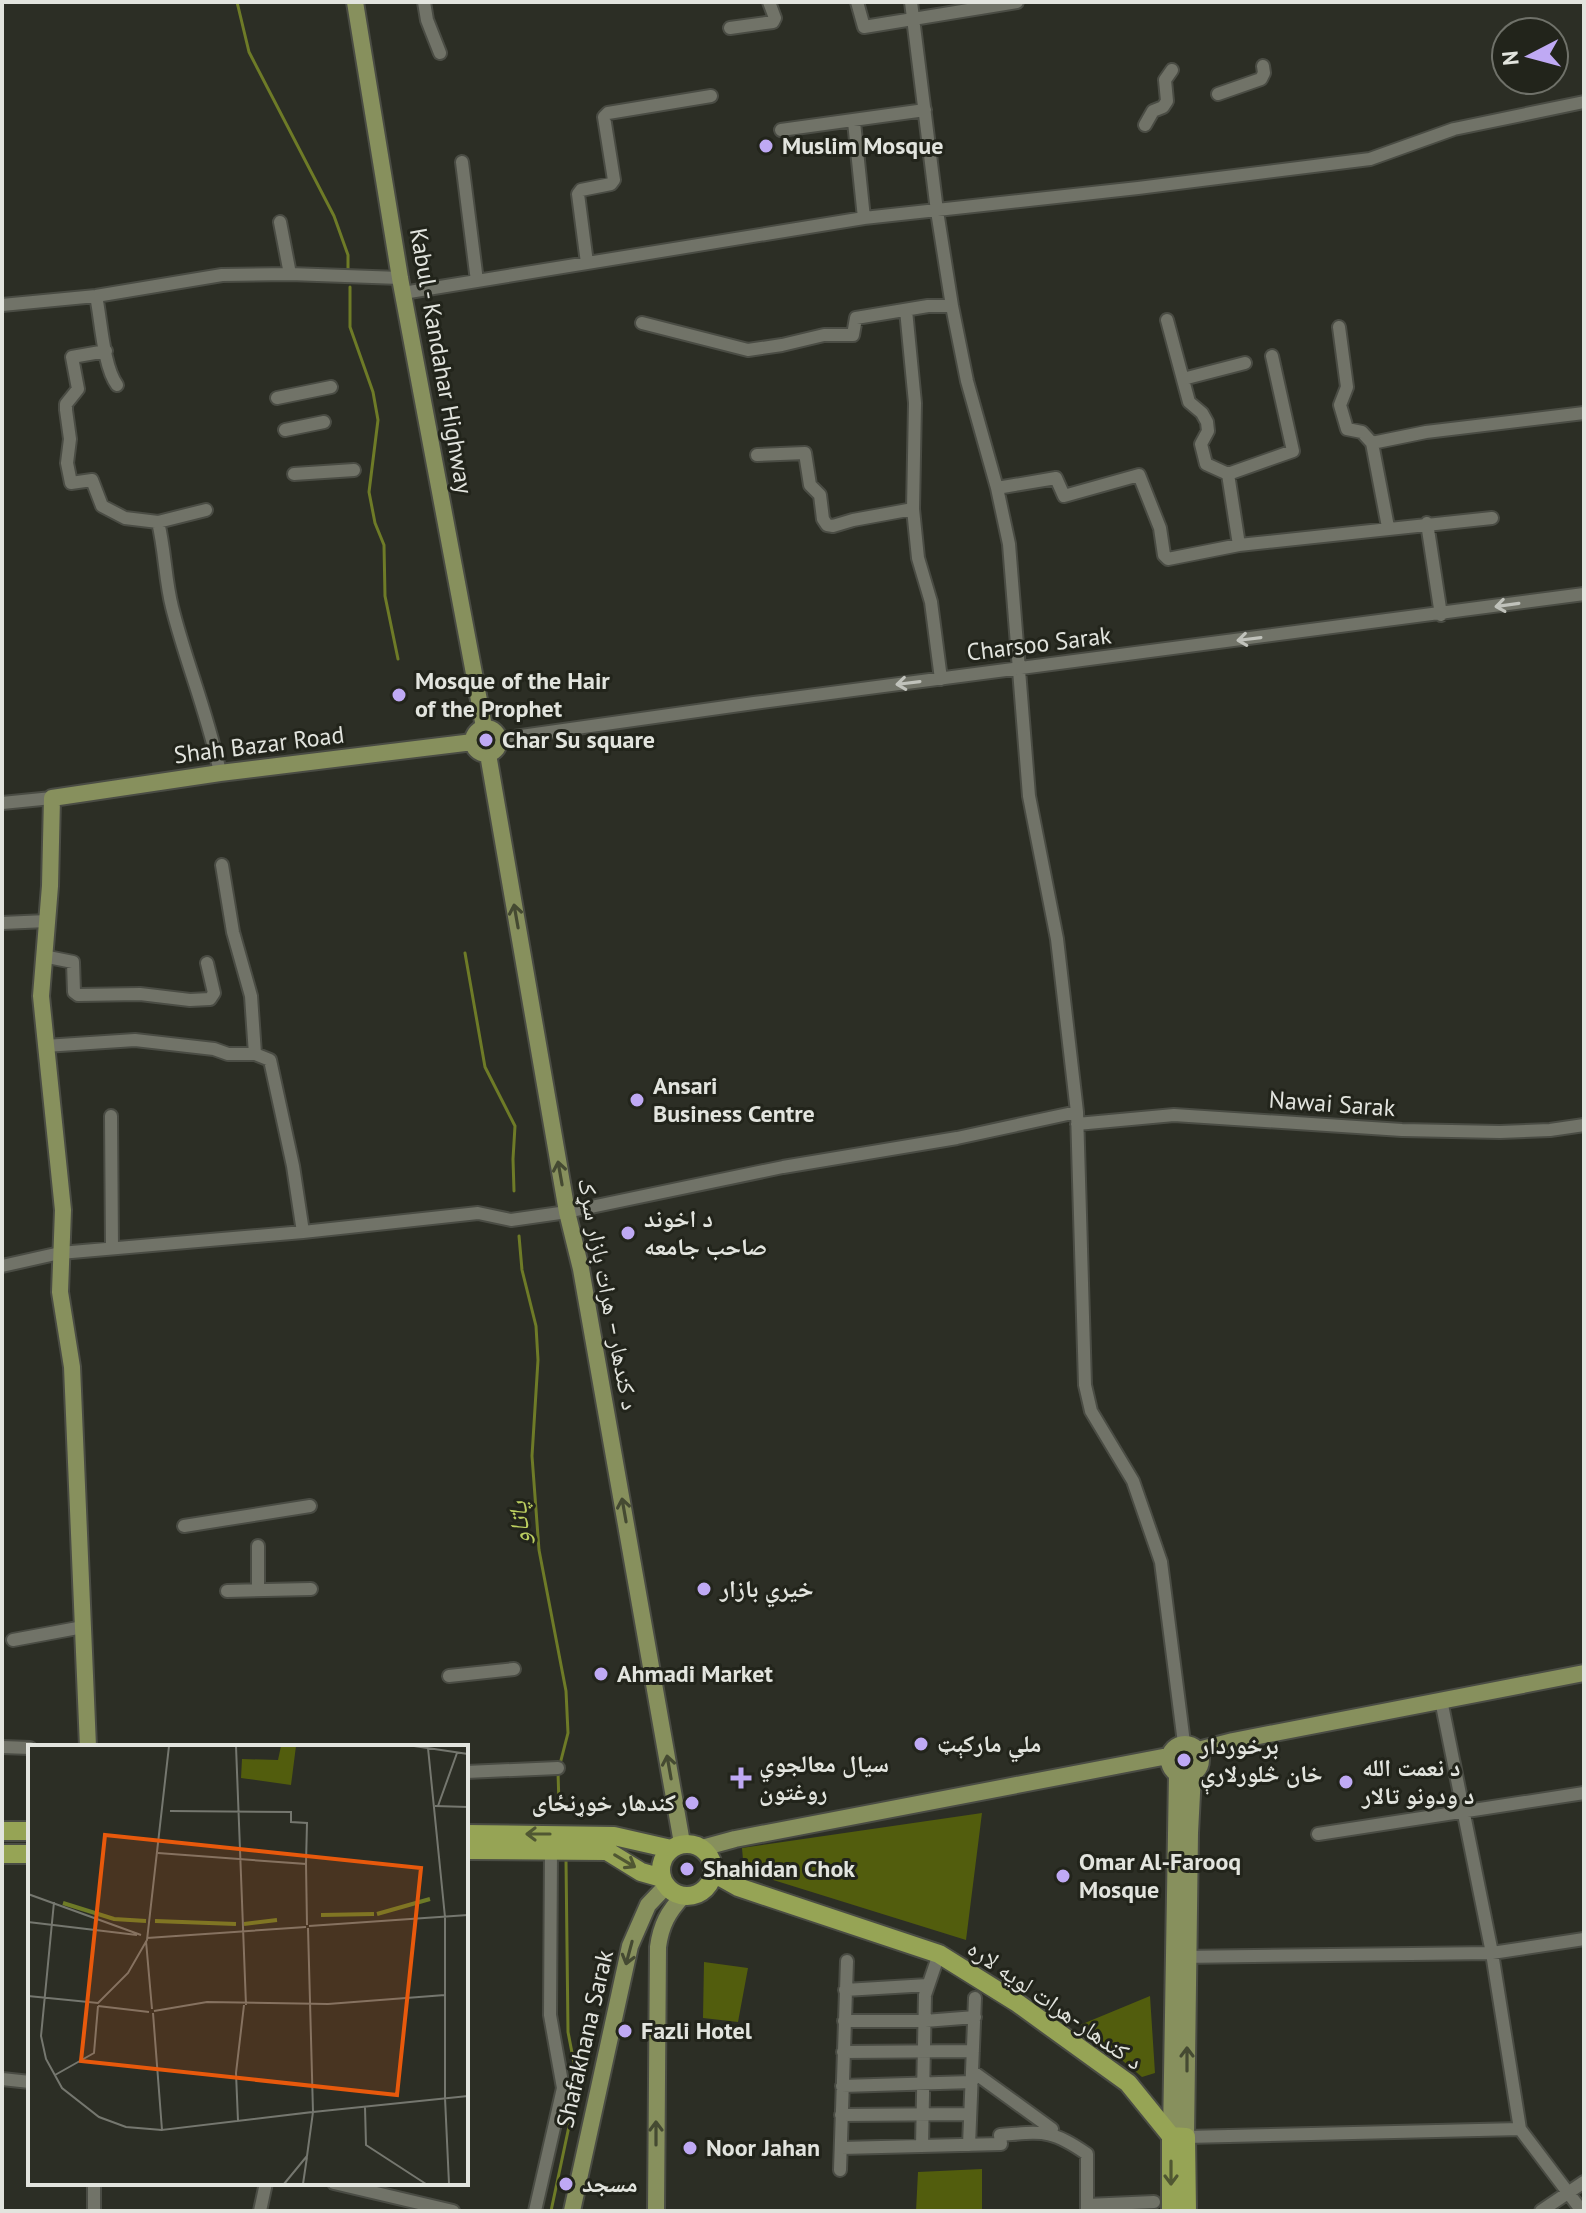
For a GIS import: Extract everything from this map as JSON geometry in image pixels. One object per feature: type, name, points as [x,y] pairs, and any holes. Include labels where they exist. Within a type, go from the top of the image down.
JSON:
[{"type":"highway","points":[[2,1831],[28,1831]]},
{"type":"highway","points":[[468,1834],[614,1836],[702,1848],[709,1855],[713,1873],[703,1891],[693,1896],[683,1896],[607,1851],[468,1850]]},
{"type":"highway","points":[[664,1882],[661,1862],[676,1846]]},
{"type":"highway","points":[[2,1854],[28,1854]]},
{"type":"highway","name":"د کندهار-هرات لويه لاره","points":[[713,1873],[738,1887],[939,1954],[1016,2002],[1128,2083],[1179,2136]]},
{"type":"highway","points":[[1162,2207],[1179,2136]]},
{"type":"highway","points":[[1179,2136],[1187,2211]]},
{"type":"main road","name":"Kabul - Kandahar Highway","points":[[355,2],[402,286],[484,727]]},
{"type":"main road","points":[[484,727],[494,730],[499,739],[497,749],[488,754],[479,753],[473,742],[477,731],[484,727]]},
{"type":"main road","name":"Shah Bazar Road","points":[[52,798],[220,773],[473,742]]},
{"type":"main road","name":"د کندهار – هرات بازار سړک","points":[[488,754],[567,1212],[581,1269],[676,1846]]},
{"type":"main road","points":[[52,798],[53,829],[41,996],[63,1210],[60,1292],[72,1367],[88,1745]]},
{"type":"main road","points":[[1185,1774],[1170,1767],[1168,1756],[1174,1747],[1233,1741],[1584,1673]]},
{"type":"main road","points":[[1185,1774],[1200,1766],[1191,1747]]},
{"type":"main road","points":[[702,1848],[1168,1756]]},
{"type":"main road","points":[[1179,2136],[1185,1774]]},
{"type":"main road","name":"Shafakhana Sarak","points":[[572,2211],[630,1946],[648,1905],[664,1882]]},
{"type":"main road","points":[[656,2211],[658,1947],[665,1919],[683,1896]]},
{"type":"street","points":[[424,2],[427,20],[440,53]]},
{"type":"street","points":[[730,28],[773,22],[775,18],[769,2]]},
{"type":"street","points":[[857,2],[864,27],[1017,2]]},
{"type":"street","points":[[911,2],[952,306],[967,381],[1009,544],[1029,796],[1057,939],[1077,1118],[1085,1385],[1091,1411],[1133,1481],[1161,1562],[1191,1747]]},
{"type":"street","points":[[1218,94],[1261,79],[1263,66]]},
{"type":"street","points":[[1145,125],[1153,111],[1163,107],[1167,101],[1165,80],[1172,70]]},
{"type":"street","points":[[587,263],[578,194],[581,190],[611,184],[614,180],[604,117],[608,113],[711,96]]},
{"type":"street","points":[[2,305],[96,296],[222,275],[290,274],[402,286],[477,281],[864,218],[1370,159],[1454,129],[1584,102]]},
{"type":"street","points":[[781,130],[925,110]]},
{"type":"street","points":[[854,122],[864,218]]},
{"type":"street","points":[[462,162],[477,281]]},
{"type":"street","points":[[280,222],[290,274]]},
{"type":"street","points":[[96,296],[113,381],[117,385]]},
{"type":"street","points":[[642,323],[748,350],[824,335],[853,335],[856,318],[952,306]]},
{"type":"street","points":[[906,310],[915,403],[913,509],[918,558],[931,602],[941,679]]},
{"type":"street","points":[[1167,320],[1189,402],[1207,422],[1208,431],[1201,444],[1206,464],[1228,474],[1293,451],[1272,356]]},
{"type":"street","points":[[1339,327],[1347,387],[1340,405],[1347,429],[1362,432],[1372,443],[1388,527]]},
{"type":"street","points":[[106,351],[72,357],[78,389],[66,404],[70,439],[67,463],[71,483],[92,480],[102,506],[125,518],[158,522],[206,510]]},
{"type":"street","points":[[1183,379],[1245,363]]},
{"type":"street","points":[[277,398],[331,387]]},
{"type":"street","points":[[1372,443],[1426,432],[1584,413]]},
{"type":"street","points":[[285,430],[324,422]]},
{"type":"street","points":[[757,455],[805,453],[810,485],[820,495],[823,519],[827,525],[913,509]]},
{"type":"street","points":[[294,474],[354,470]]},
{"type":"street","points":[[1228,474],[1239,545]]},
{"type":"street","points":[[997,488],[1056,478],[1064,496],[1139,475],[1160,528],[1165,558],[1239,545],[1492,518]]},
{"type":"street","points":[[158,522],[164,543],[171,604],[220,773]]},
{"type":"street","points":[[1427,523],[1441,615]]},
{"type":"street","name":"Charsoo Sarak","points":[[499,739],[1584,594]]},
{"type":"street","points":[[2,803],[52,798]]},
{"type":"street","points":[[222,865],[233,932],[251,996],[255,1054]]},
{"type":"street","points":[[2,923],[47,921]]},
{"type":"street","points":[[43,956],[73,962],[74,992],[78,995],[140,994],[190,1000],[210,999],[214,993],[207,963]]},
{"type":"street","points":[[45,1046],[135,1040],[223,1050],[228,1054],[255,1054],[270,1060],[293,1166],[303,1232]]},
{"type":"street","name":"Nawai Sarak","points":[[2,1266],[60,1253],[478,1213],[511,1220],[567,1212],[783,1167],[1077,1118],[1174,1115],[1402,1130],[1500,1132],[1584,1125]]},
{"type":"street","points":[[111,1116],[112,1248]]},
{"type":"street","points":[[184,1526],[310,1506]]},
{"type":"street","points":[[258,1546],[258,1589]]},
{"type":"street","points":[[227,1591],[311,1589]]},
{"type":"street","points":[[13,1640],[83,1627]]},
{"type":"street","points":[[449,1676],[514,1669]]},
{"type":"street","points":[[1441,1700],[1492,1953],[1520,2129],[1582,2211]]},
{"type":"street","points":[[2,1747],[28,1748]]},
{"type":"street","points":[[468,1772],[558,1768]]},
{"type":"street","points":[[1318,1834],[1584,1793]]},
{"type":"street","points":[[535,2211],[563,2088],[550,2015],[551,1850]]},
{"type":"street","points":[[1180,1957],[1492,1953],[1584,1939]]},
{"type":"street","points":[[922,2146],[925,1995],[939,1954]]},
{"type":"street","points":[[840,2170],[847,1961]]},
{"type":"street","points":[[845,1990],[928,1985]]},
{"type":"street","points":[[969,2145],[975,1998]]},
{"type":"street","points":[[844,2021],[925,2021],[975,2017]]},
{"type":"street","points":[[843,2052],[973,2051]]},
{"type":"street","points":[[842,2086],[923,2084],[972,2076],[1052,2129]]},
{"type":"street","points":[[2,2079],[28,2082]]},
{"type":"street","points":[[841,2115],[970,2114]]},
{"type":"street","points":[[1179,2136],[1520,2129]]},
{"type":"street","points":[[841,2148],[1001,2144],[1000,2135],[1046,2132],[1087,2154],[1087,2208],[1162,2207]]},
{"type":"street","points":[[1541,2211],[1584,2182]]},
{"type":"street","points":[[94,2185],[94,2211]]},
{"type":"street","points":[[260,2211],[266,2185]]},
{"type":"street","points":[[342,2185],[453,2211]]},
{"type":"green space","points":[[982,1813],[966,1940],[744,1871],[742,1848]]},
{"type":"green space","points":[[704,1962],[748,1968],[738,2022],[703,2018]]},
{"type":"green space","points":[[1150,1996],[1155,2073],[1142,2077],[1080,2025]]},
{"type":"green space","points":[[982,2169],[982,2211],[916,2211],[918,2172]]},
{"type":"waterway","points":[[237,2],[249,52],[334,216],[348,255],[348,268]]},
{"type":"waterway","points":[[350,287],[350,327],[373,392],[378,420],[369,492],[375,523],[384,545],[385,596],[398,659]]},
{"type":"waterway","points":[[465,953],[485,1067],[515,1126],[514,1191]]},
{"type":"waterway","name":"پاتاو","points":[[519,1236],[522,1270],[536,1326],[538,1360],[532,1456],[539,1550],[566,1691],[568,1733],[560,1764]]},
{"type":"waterway","name":"پاتاو","points":[[558,1772],[559,1804]]},
{"type":"waterway","name":"پاتاو","points":[[551,2211],[578,2084],[568,2032],[566,1860]]},
{"type":"place","name":"Muslim Mosque","points":[[766,146]]},
{"type":"place","name":"Mosque of the Hair of the Prophet","points":[[399,695]]},
{"type":"place","name":"Char Su square","points":[[486,740]]},
{"type":"place","name":"Ansari Business Centre","points":[[637,1100]]},
{"type":"place","name":"د اخوند صاحب جامعه","points":[[628,1233]]},
{"type":"place","name":"خیري بازار","points":[[704,1589]]},
{"type":"place","name":"Ahmadi Market","points":[[601,1674]]},
{"type":"place","name":"ملي مارکېټ","points":[[921,1744]]},
{"type":"place","name":"برخوردار خان څلورلارې","points":[[1184,1760]]},
{"type":"place","name":"سيال معالجوي روغتون","points":[[741,1778]]},
{"type":"place","name":"د نعمت الله د ودونو تالار","points":[[1346,1782]]},
{"type":"place","name":"کندهار خوړنځای","points":[[692,1803]]},
{"type":"place","name":"Shahidan Chok","points":[[687,1869]]},
{"type":"place","name":"Omar Al-Farooq Mosque","points":[[1063,1876]]},
{"type":"place","name":"Fazli Hotel","points":[[625,2031]]},
{"type":"place","name":"Noor Jahan","points":[[690,2148]]},
{"type":"place","name":"مسجد","points":[[566,2184]]}]
